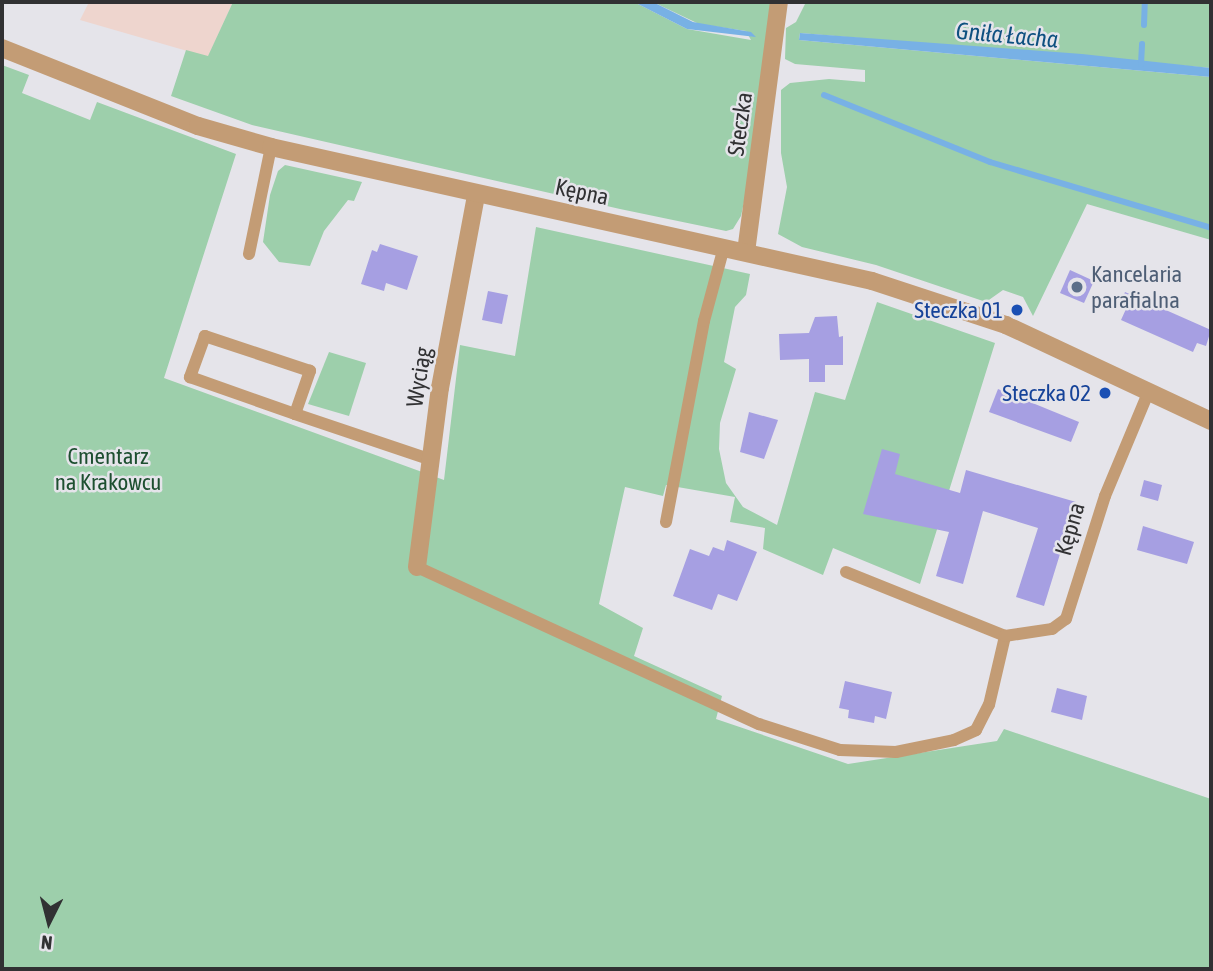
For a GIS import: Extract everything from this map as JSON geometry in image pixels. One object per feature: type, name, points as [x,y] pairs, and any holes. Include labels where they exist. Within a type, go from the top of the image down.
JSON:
[{"type":"street","name":"Steczka","points":[[746,252],[779,2]]},
{"type":"street","name":"Kępna","points":[[2,48],[198,126],[271,147],[476,195],[872,281],[1006,326],[1211,421]]},
{"type":"street","name":"Wyciąg","points":[[417,567],[440,388],[476,195]]},
{"type":"lane","points":[[249,254],[271,147]]},
{"type":"lane","points":[[666,522],[704,321],[724,247]]},
{"type":"lane","points":[[295,414],[310,371],[205,336],[190,377],[295,414],[432,460]]},
{"type":"lane","name":"Kępna","points":[[1005,636],[1028,636],[1066,620],[1105,496],[1148,393]]},
{"type":"lane","points":[[417,567],[760,724],[840,750],[896,752],[954,740],[976,730],[989,705],[1005,636],[846,572]]},
{"type":"shaded area","points":[[89,2],[233,2],[208,57],[80,20]]},
{"type":"green space","points":[[233,2],[634,2],[687,29],[751,40],[746,31],[699,24],[653,2],[772,2],[752,165],[741,216],[733,229],[726,231],[620,209],[252,125],[171,96],[186,50],[208,56]]},
{"type":"green space","points":[[806,2],[1211,2],[1211,68],[800,33],[799,40],[1211,77],[1211,240],[1087,204],[1033,316],[1023,297],[1003,290],[986,302],[876,265],[802,247],[778,234],[787,187],[781,153],[781,90],[790,83],[829,79],[865,82],[865,70],[795,64],[785,59],[786,28],[796,22]]},
{"type":"green space","name":"Cmentarz na Krakowcu","points":[[2,65],[29,75],[22,93],[90,120],[97,102],[236,154],[164,378],[444,480],[460,345],[515,356],[536,227],[750,274],[746,295],[735,307],[724,362],[736,369],[720,423],[719,449],[726,483],[743,507],[777,525],[815,392],[845,400],[877,302],[995,343],[920,584],[833,548],[823,575],[763,549],[765,528],[730,522],[735,497],[666,485],[663,496],[625,487],[599,604],[643,628],[634,656],[722,696],[716,719],[848,764],[997,741],[1004,729],[1211,799],[1211,969],[2,969]]},
{"type":"green space","points":[[285,165],[362,182],[354,201],[348,200],[324,231],[310,266],[279,262],[263,242],[270,195],[278,171]]},
{"type":"green space","points":[[329,352],[366,363],[349,416],[308,404]]},
{"type":"water","points":[[634,2],[653,2],[693,22],[751,32],[756,37],[687,29]]},
{"type":"water","name":"Gniła Łacha","points":[[800,33],[1082,54],[1211,68],[1211,77],[799,40]]},
{"type":"building","points":[[380,244],[418,256],[407,290],[386,283],[384,291],[361,284],[372,250],[377,252]]},
{"type":"building","name":"Kancelaria parafialna","points":[[1070,270],[1094,281],[1084,303],[1060,293]]},
{"type":"building","points":[[488,291],[508,295],[502,324],[482,320]]},
{"type":"building","points":[[1125,292],[1211,330],[1206,346],[1197,343],[1193,352],[1121,320],[1126,309],[1119,306]]},
{"type":"building","points":[[837,316],[839,337],[843,336],[843,365],[825,365],[825,382],[809,382],[809,359],[780,360],[779,334],[809,333],[815,317]]},
{"type":"building","points":[[998,389],[1079,422],[1071,442],[989,412]]},
{"type":"building","points":[[749,412],[778,420],[764,459],[740,452]]},
{"type":"building","points":[[882,449],[900,454],[895,474],[960,493],[966,470],[1076,502],[1044,606],[1016,597],[1038,528],[983,511],[963,584],[936,576],[949,532],[863,514]]},
{"type":"building","points":[[1144,480],[1162,485],[1158,501],[1140,496]]},
{"type":"building","points":[[1143,526],[1194,542],[1187,564],[1137,550]]},
{"type":"building","points":[[727,540],[757,552],[737,601],[718,594],[712,610],[673,596],[690,549],[709,556],[713,547],[724,551]]},
{"type":"building","points":[[845,681],[892,692],[886,719],[875,716],[874,723],[848,718],[849,710],[839,708]]},
{"type":"building","points":[[1057,688],[1087,696],[1082,720],[1051,712]]},
{"type":"waterway","points":[[1144,25],[1145,2]]},
{"type":"waterway","points":[[1141,64],[1142,44]]},
{"type":"waterway","points":[[824,95],[990,162],[1211,228]]},
{"type":"place","name":"Kancelaria parafialna","points":[[1077,287]]},
{"type":"place","name":"Steczka 01","points":[[1017,310]]},
{"type":"place","name":"Steczka 02","points":[[1105,393]]}]
